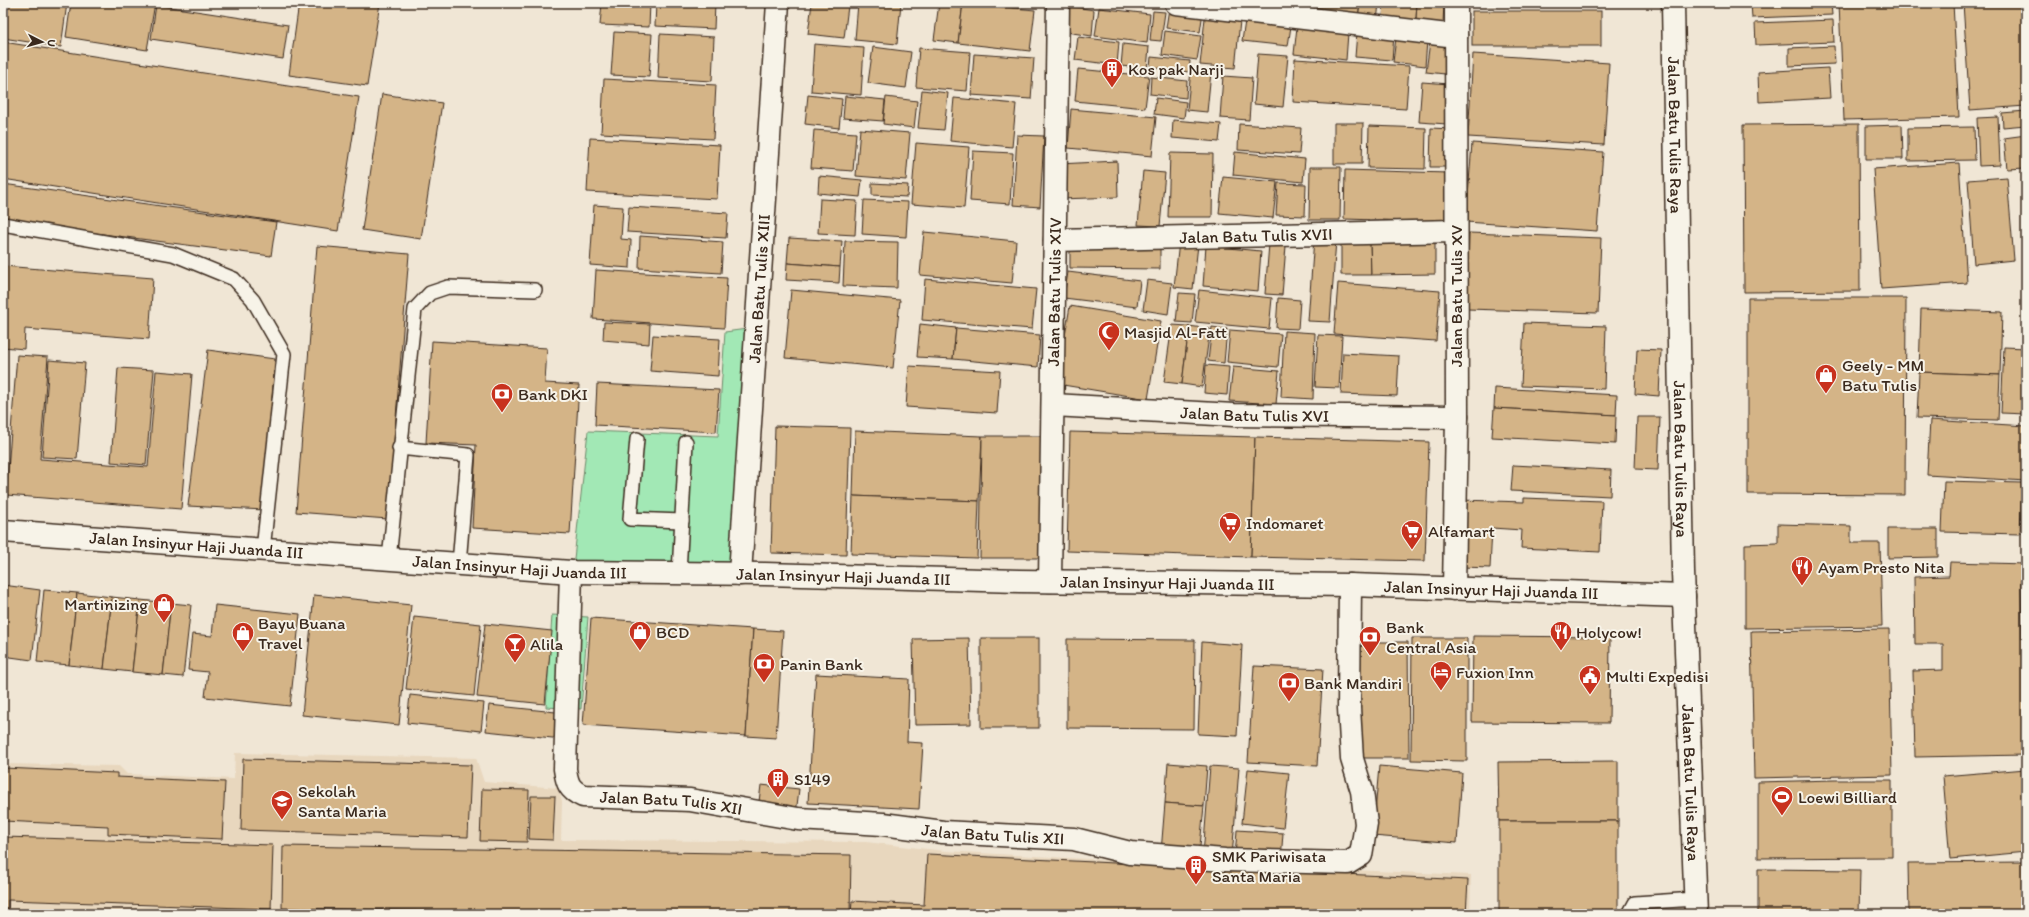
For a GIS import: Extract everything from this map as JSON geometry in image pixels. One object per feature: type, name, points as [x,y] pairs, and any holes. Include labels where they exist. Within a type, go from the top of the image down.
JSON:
[{"type":"street","name":"Jalan Batu Tulis XIII","points":[[740,574],[778,3]]},
{"type":"street","name":"Jalan Batu Tulis XIV","points":[[1050,581],[1058,3]]},
{"type":"street","points":[[1176,3],[1456,36]]},
{"type":"street","name":"Jalan Batu Tulis XV","points":[[1454,589],[1457,417],[1456,3]]},
{"type":"street","name":"Jalan Batu Tulis Raya","points":[[1673,3],[1684,596],[1695,906]]},
{"type":"street","name":"Jalan Batu Tulis XVII","points":[[1055,240],[1456,231]]},
{"type":"street","name":"Jalan Batu Tulis XVI","points":[[1053,405],[1234,415],[1457,417]]},
{"type":"street","name":"Jalan Insinyur Haji Juanda III","points":[[3,531],[571,572],[1350,585],[1684,596]]},
{"type":"street","name":"Jalan Batu Tulis XII","points":[[571,572],[565,769],[568,786],[575,793],[583,796],[690,800],[798,819],[883,824],[943,832],[1074,839],[1130,853],[1225,860],[1348,863],[1361,855],[1366,824],[1362,791],[1352,759],[1349,708],[1350,585]]},
{"type":"lane","points":[[3,224],[173,254],[234,279],[253,300],[284,354],[263,550]]},
{"type":"lane","points":[[389,559],[399,448],[415,309],[430,293],[448,287],[535,290]]},
{"type":"lane","points":[[637,439],[630,519],[682,521]]},
{"type":"lane","points":[[679,573],[686,442]]},
{"type":"lane","points":[[399,448],[468,454],[459,564]]},
{"type":"lane","points":[[1629,914],[1635,903],[1695,906]]},
{"type":"shaded area","name":"Sekolah Santa Maria","points":[[235,753],[476,758],[484,782],[558,788],[562,801],[561,840],[866,842],[945,851],[1105,860],[1471,875],[1470,914],[3,914],[3,764],[119,766],[127,774],[234,779]]},
{"type":"green space","points":[[754,328],[735,575],[573,568],[588,431],[718,436],[725,332]]},
{"type":"green space","points":[[552,615],[588,617],[581,709],[546,707]]},
{"type":"building","points":[[3,3],[67,3],[61,47],[3,38]]},
{"type":"building","points":[[71,3],[155,3],[147,50],[66,37]]},
{"type":"building","points":[[299,3],[380,3],[367,86],[289,75]]},
{"type":"building","points":[[602,3],[650,3],[649,27],[600,25]]},
{"type":"building","points":[[656,3],[715,3],[714,29],[655,26]]},
{"type":"building","points":[[812,3],[848,6],[844,38],[808,34]]},
{"type":"building","points":[[858,3],[901,3],[897,44],[855,40]]},
{"type":"building","points":[[939,3],[963,3],[958,43],[934,40]]},
{"type":"building","points":[[963,3],[1035,10],[1030,51],[958,43]]},
{"type":"building","points":[[1269,3],[1301,3],[1300,12]]},
{"type":"building","points":[[1307,3],[1360,3],[1358,19],[1306,11]]},
{"type":"building","points":[[1360,3],[1379,3],[1377,21],[1358,19]]},
{"type":"building","points":[[1384,3],[1417,3],[1416,20],[1383,17]]},
{"type":"building","points":[[1417,3],[1444,3],[1443,23],[1416,20]]},
{"type":"building","points":[[1473,3],[1600,3],[1600,7],[1473,5]]},
{"type":"building","points":[[1751,3],[1831,3],[1832,15],[1752,18]]},
{"type":"building","points":[[1839,3],[1953,3],[1959,117],[1844,120]]},
{"type":"building","points":[[1963,3],[2023,3],[2026,44],[2026,106],[1970,110]]},
{"type":"building","points":[[156,5],[288,25],[283,59],[151,39]]},
{"type":"building","points":[[1069,6],[1094,10],[1092,36],[1066,32]]},
{"type":"building","points":[[1099,8],[1150,14],[1147,43],[1095,36]]},
{"type":"building","points":[[1169,8],[1203,12],[1200,32],[1166,28]]},
{"type":"building","points":[[1153,11],[1165,12],[1161,41],[1150,40]]},
{"type":"building","points":[[1472,11],[1601,11],[1601,46],[1472,46]]},
{"type":"building","points":[[1205,18],[1240,21],[1235,68],[1200,65]]},
{"type":"building","points":[[1833,20],[1834,42],[1756,45],[1755,23]]},
{"type":"building","points":[[1245,21],[1291,26],[1288,46],[1242,41]]},
{"type":"building","points":[[1297,27],[1348,33],[1346,60],[1294,54]]},
{"type":"building","points":[[1165,31],[1201,36],[1197,60],[1162,55]]},
{"type":"building","points":[[614,32],[652,34],[649,77],[611,75]]},
{"type":"building","points":[[1357,32],[1394,35],[1392,60],[1355,57]]},
{"type":"building","points":[[660,34],[714,37],[712,81],[658,78]]},
{"type":"building","points":[[1078,37],[1119,42],[1117,65],[1075,60]]},
{"type":"building","points":[[1396,38],[1427,41],[1425,66],[1393,62]]},
{"type":"building","points":[[1430,41],[1448,42],[1445,74],[1426,72]]},
{"type":"building","points":[[3,42],[359,97],[338,231],[3,179]]},
{"type":"building","points":[[814,44],[864,48],[861,95],[811,91]]},
{"type":"building","points":[[1123,44],[1149,47],[1147,69],[1121,66]]},
{"type":"building","points":[[1834,46],[1835,64],[1789,66],[1789,48]]},
{"type":"building","points":[[873,47],[911,52],[906,88],[868,83]]},
{"type":"building","points":[[919,48],[970,52],[967,91],[916,87]]},
{"type":"building","points":[[974,54],[1034,58],[1031,99],[971,95]]},
{"type":"building","points":[[1258,54],[1288,56],[1283,107],[1254,104]]},
{"type":"building","points":[[1473,54],[1609,63],[1604,145],[1468,137]]},
{"type":"building","points":[[1151,57],[1190,61],[1189,72],[1150,67]]},
{"type":"building","points":[[1295,59],[1409,66],[1406,109],[1293,102]]},
{"type":"building","points":[[1828,68],[1830,98],[1759,102],[1758,72]]},
{"type":"building","name":"Kos pak Narji","points":[[1078,69],[1149,76],[1145,108],[1075,101]]},
{"type":"building","points":[[1191,70],[1211,72],[1207,112],[1187,110]]},
{"type":"building","points":[[1223,76],[1252,78],[1249,120],[1220,118]]},
{"type":"building","points":[[1151,77],[1187,81],[1186,98],[1150,94]]},
{"type":"building","points":[[604,79],[716,85],[713,139],[601,133]]},
{"type":"building","points":[[1422,82],[1450,84],[1447,124],[1419,122]]},
{"type":"building","points":[[922,90],[948,93],[944,130],[918,128]]},
{"type":"building","points":[[382,94],[442,103],[421,239],[362,230]]},
{"type":"building","points":[[808,95],[842,99],[839,128],[805,124]]},
{"type":"building","points":[[845,96],[885,100],[883,121],[843,118]]},
{"type":"building","points":[[886,97],[917,101],[914,128],[883,124]]},
{"type":"building","points":[[954,98],[1016,104],[1012,147],[950,141]]},
{"type":"building","points":[[1156,98],[1186,102],[1184,118],[1154,114]]},
{"type":"building","points":[[1071,109],[1156,117],[1152,156],[1068,148]]},
{"type":"building","points":[[2026,111],[2026,125],[2003,127],[2002,113]]},
{"type":"building","points":[[1998,117],[2000,165],[1979,166],[1977,118]]},
{"type":"building","points":[[1173,120],[1221,124],[1219,142],[1172,138]]},
{"type":"building","points":[[1334,123],[1363,123],[1362,164],[1334,164]]},
{"type":"building","points":[[1239,124],[1301,128],[1299,154],[1238,150]]},
{"type":"building","points":[[1859,124],[1860,291],[1744,292],[1743,125]]},
{"type":"building","points":[[1902,125],[1903,159],[1866,159],[1866,126]]},
{"type":"building","points":[[1369,126],[1426,128],[1425,169],[1368,168]]},
{"type":"building","points":[[1974,127],[1975,160],[1908,161],[1908,128]]},
{"type":"building","points":[[1431,128],[1451,129],[1450,167],[1430,167]]},
{"type":"building","points":[[860,129],[910,133],[906,180],[856,176]]},
{"type":"building","points":[[814,130],[856,133],[853,171],[811,168]]},
{"type":"building","points":[[1017,135],[1044,136],[1040,207],[1013,205]]},
{"type":"building","points":[[2026,135],[2026,168],[2007,169],[2004,138]]},
{"type":"building","points":[[590,138],[720,145],[717,199],[587,192]]},
{"type":"building","points":[[916,143],[969,147],[964,208],[911,204]]},
{"type":"building","points":[[1472,143],[1603,152],[1597,231],[1466,222]]},
{"type":"building","points":[[973,151],[1013,153],[1010,204],[970,201]]},
{"type":"building","points":[[1235,152],[1305,159],[1303,182],[1233,175]]},
{"type":"building","points":[[1170,153],[1213,154],[1212,217],[1168,217]]},
{"type":"building","points":[[1117,161],[1118,197],[1060,199],[1059,164]]},
{"type":"building","points":[[1959,163],[1967,283],[1881,289],[1873,169]]},
{"type":"building","points":[[1310,167],[1341,167],[1340,220],[1309,220]]},
{"type":"building","points":[[1345,170],[1448,173],[1447,222],[1344,219]]},
{"type":"building","points":[[1143,171],[1165,173],[1160,226],[1138,225]]},
{"type":"building","points":[[819,176],[862,180],[860,197],[818,193]]},
{"type":"building","points":[[1223,177],[1277,182],[1273,218],[1219,213]]},
{"type":"building","points":[[2007,177],[2014,260],[1974,264],[1968,180]]},
{"type":"building","points":[[872,183],[908,185],[907,197],[872,195]]},
{"type":"building","points":[[1278,183],[1306,184],[1305,216],[1276,215]]},
{"type":"building","points":[[3,184],[276,222],[271,256],[3,221]]},
{"type":"building","points":[[820,199],[857,201],[855,235],[818,233]]},
{"type":"building","points":[[864,200],[908,202],[906,237],[862,234]]},
{"type":"building","points":[[594,205],[623,207],[621,239],[631,240],[630,268],[590,265]]},
{"type":"building","points":[[629,207],[728,213],[726,238],[627,232]]},
{"type":"building","points":[[924,232],[1016,241],[1012,283],[920,275]]},
{"type":"building","points":[[1469,233],[1601,238],[1598,313],[1467,309]]},
{"type":"building","points":[[640,236],[723,242],[721,273],[639,268]]},
{"type":"building","points":[[789,238],[842,241],[840,267],[787,263]]},
{"type":"building","points":[[1314,238],[1336,240],[1330,322],[1308,321]]},
{"type":"building","points":[[1341,239],[1370,239],[1371,275],[1341,275]]},
{"type":"building","points":[[1370,239],[1435,239],[1435,274],[1371,275]]},
{"type":"building","points":[[845,241],[898,242],[897,288],[843,286]]},
{"type":"building","points":[[1179,242],[1198,245],[1193,289],[1174,287]]},
{"type":"building","points":[[1269,244],[1286,246],[1282,295],[1265,294]]},
{"type":"building","points":[[1070,245],[1160,246],[1160,269],[1070,268]]},
{"type":"building","points":[[317,246],[409,254],[388,519],[296,512]]},
{"type":"building","points":[[1206,246],[1261,251],[1258,291],[1203,286]]},
{"type":"building","points":[[787,263],[840,267],[839,283],[786,280]]},
{"type":"building","points":[[3,266],[153,278],[149,339],[25,329],[24,349],[3,347]]},
{"type":"building","points":[[596,270],[727,278],[724,328],[593,319]]},
{"type":"building","points":[[1068,272],[1140,281],[1137,307],[1064,298]]},
{"type":"building","points":[[925,279],[1036,289],[1032,329],[922,320]]},
{"type":"building","points":[[1147,280],[1172,283],[1168,314],[1143,310]]},
{"type":"building","points":[[1338,283],[1440,291],[1436,341],[1334,334]]},
{"type":"building","points":[[791,290],[900,300],[893,368],[785,358]]},
{"type":"building","points":[[1199,290],[1272,298],[1269,329],[1195,322]]},
{"type":"building","points":[[1179,293],[1195,294],[1192,323],[1176,322]]},
{"type":"building","points":[[1278,298],[1300,300],[1298,329],[1276,328]]},
{"type":"building","points":[[1748,298],[1906,298],[1905,495],[1748,494]]},
{"type":"building","name":"Masjid Al-Fatt","points":[[1070,306],[1161,321],[1148,399],[1057,384]]},
{"type":"building","points":[[1921,309],[2002,312],[2000,375],[1919,372]]},
{"type":"building","points":[[604,322],[650,324],[649,344],[603,340]]},
{"type":"building","points":[[1524,323],[1606,326],[1604,389],[1521,386]]},
{"type":"building","points":[[920,324],[956,328],[953,359],[917,357]]},
{"type":"building","points":[[1172,325],[1189,326],[1182,384],[1164,382]]},
{"type":"building","points":[[1189,326],[1210,329],[1202,387],[1182,384]]},
{"type":"building","points":[[1212,327],[1227,329],[1224,363],[1208,361]]},
{"type":"building","points":[[956,328],[1040,335],[1038,367],[953,359]]},
{"type":"building","points":[[1230,330],[1281,334],[1278,367],[1227,362]]},
{"type":"building","points":[[1284,331],[1315,333],[1313,399],[1281,397]]},
{"type":"building","points":[[653,335],[720,339],[718,376],[650,371]]},
{"type":"building","points":[[1318,335],[1342,336],[1339,388],[1315,387]]},
{"type":"building","name":"Bank DKI","points":[[432,341],[547,348],[545,383],[579,385],[570,534],[472,528],[476,445],[426,443]]},
{"type":"building","points":[[2004,347],[2026,348],[2026,414],[2001,413]]},
{"type":"building","points":[[1637,349],[1661,350],[1659,396],[1635,394]]},
{"type":"building","points":[[208,350],[275,359],[264,510],[188,506]]},
{"type":"building","points":[[1343,353],[1399,356],[1397,396],[1341,394]]},
{"type":"building","points":[[17,355],[48,357],[40,459],[148,467],[156,371],[192,374],[181,509],[6,495]]},
{"type":"building","points":[[49,360],[85,363],[77,459],[42,457]]},
{"type":"building","points":[[1206,365],[1229,367],[1227,395],[1204,393]]},
{"type":"building","points":[[909,366],[1000,371],[997,413],[906,407]]},
{"type":"building","points":[[1233,367],[1279,371],[1276,404],[1229,401]]},
{"type":"building","points":[[118,368],[154,370],[146,465],[111,462]]},
{"type":"building","points":[[1919,372],[2000,375],[1998,420],[1917,418]]},
{"type":"building","points":[[597,384],[719,390],[716,432],[595,425]]},
{"type":"building","points":[[1495,388],[1617,395],[1616,415],[1494,408]]},
{"type":"building","points":[[1494,408],[1616,415],[1615,444],[1492,437]]},
{"type":"building","points":[[1637,417],[1660,417],[1658,470],[1635,469]]},
{"type":"building","points":[[1930,420],[2026,426],[2026,481],[1927,475]]},
{"type":"building","points":[[775,426],[850,428],[846,555],[771,553]]},
{"type":"building","points":[[855,431],[982,436],[979,501],[853,496]]},
{"type":"building","points":[[1070,432],[1255,437],[1251,557],[1067,551]]},
{"type":"building","points":[[982,436],[1041,436],[1040,558],[980,558]]},
{"type":"building","points":[[1255,437],[1429,442],[1425,561],[1251,557]]},
{"type":"building","points":[[1513,465],[1611,470],[1610,496],[1511,491]]},
{"type":"building","points":[[1944,481],[2022,483],[2020,534],[1942,532]]},
{"type":"building","points":[[853,496],[979,501],[977,558],[851,554]]},
{"type":"building","points":[[1524,498],[1602,501],[1600,552],[1521,548],[1522,530],[1492,528],[1490,568],[1462,567],[1462,500],[1524,502]]},
{"type":"building","points":[[1778,524],[1851,526],[1851,543],[1880,543],[1882,626],[1745,628],[1745,544],[1778,543]]},
{"type":"building","points":[[1888,529],[1938,529],[1938,557],[1888,558]]},
{"type":"building","points":[[1950,562],[2026,564],[2026,580],[2021,580],[2022,638],[2026,638],[2026,755],[1915,757],[1913,671],[1943,670],[1943,644],[1915,644],[1914,577],[1949,576]]},
{"type":"building","points":[[3,585],[40,590],[32,660],[3,656]]},
{"type":"building","points":[[44,590],[77,593],[69,665],[37,662]]},
{"type":"building","points":[[77,593],[112,597],[104,669],[69,665]]},
{"type":"building","points":[[314,595],[411,605],[399,725],[302,715]]},
{"type":"building","points":[[112,597],[140,600],[132,672],[104,669]]},
{"type":"building","points":[[140,600],[171,603],[163,675],[132,672]]},
{"type":"building","points":[[171,603],[191,605],[183,677],[163,675]]},
{"type":"building","name":"Bayu Buana Travel","points":[[215,605],[300,614],[290,706],[205,697],[208,672],[188,670],[192,634],[212,636]]},
{"type":"building","points":[[414,617],[481,624],[474,696],[406,689]]},
{"type":"building","points":[[591,618],[753,629],[746,736],[583,725]]},
{"type":"building","name":"Alila","points":[[485,624],[552,631],[545,704],[477,697]]},
{"type":"building","name":"Panin Bank","points":[[753,629],[783,631],[776,738],[746,736]]},
{"type":"building","points":[[1889,629],[1892,775],[1754,778],[1751,631]]},
{"type":"building","points":[[1473,636],[1610,637],[1609,723],[1472,722]]},
{"type":"building","points":[[969,638],[971,724],[915,725],[913,639]]},
{"type":"building","points":[[981,638],[1039,638],[1039,728],[981,728]]},
{"type":"building","points":[[1412,638],[1467,638],[1467,761],[1411,760]]},
{"type":"building","points":[[1067,639],[1195,640],[1194,729],[1067,728]]},
{"type":"building","points":[[1202,642],[1242,645],[1237,736],[1198,734]]},
{"type":"building","points":[[1354,642],[1408,642],[1409,758],[1354,758]]},
{"type":"building","points":[[1254,666],[1323,669],[1317,766],[1248,762]]},
{"type":"building","points":[[816,674],[909,679],[907,742],[923,743],[919,809],[808,803]]},
{"type":"building","points":[[410,695],[484,703],[481,731],[407,723]]},
{"type":"building","points":[[489,705],[565,713],[562,739],[486,731]]},
{"type":"building","points":[[243,759],[471,765],[468,837],[241,830]]},
{"type":"building","points":[[1618,761],[1618,821],[1499,821],[1498,762]]},
{"type":"building","points":[[1168,763],[1207,766],[1204,806],[1165,803]]},
{"type":"building","points":[[1210,766],[1239,768],[1232,857],[1203,855]]},
{"type":"building","points":[[1379,766],[1462,773],[1457,843],[1373,836]]},
{"type":"building","points":[[3,768],[117,773],[117,777],[225,782],[222,839],[108,834],[108,826],[3,821]]},
{"type":"building","points":[[1248,769],[1289,773],[1283,828],[1242,823]]},
{"type":"building","points":[[2026,769],[2026,852],[1950,859],[1943,776]]},
{"type":"building","points":[[1892,780],[1892,857],[1758,858],[1758,782]]},
{"type":"building","name":"S149","points":[[761,785],[799,789],[796,814],[758,810]]},
{"type":"building","points":[[482,789],[529,790],[527,842],[480,841]]},
{"type":"building","points":[[531,796],[555,796],[553,840],[529,839]]},
{"type":"building","points":[[1165,803],[1204,806],[1199,856],[1161,852]]},
{"type":"building","points":[[1499,821],[1618,821],[1618,914],[1499,914]]},
{"type":"building","points":[[1237,830],[1283,833],[1281,860],[1235,857]]},
{"type":"building","points":[[3,837],[273,845],[271,909],[8,900],[8,914],[3,914]]},
{"type":"building","points":[[283,846],[851,855],[850,914],[639,914],[282,908]]},
{"type":"building","name":"SMK Pariwisata Santa Maria","points":[[927,854],[1468,880],[1466,914],[1237,914],[1182,911],[1182,914],[851,914],[852,901],[924,905]]},
{"type":"building","points":[[2026,862],[2026,914],[1909,914],[1908,863]]},
{"type":"building","points":[[1758,869],[1860,870],[1859,914],[1758,914]]},
{"type":"place","name":"Kos pak Narji","points":[[1112,88]]},
{"type":"place","name":"Masjid Al-Fatt","points":[[1109,352]]},
{"type":"place","name":"Geely - MM Batu Tulis","points":[[1826,394]]},
{"type":"place","name":"Bank DKI","points":[[502,414]]},
{"type":"place","name":"Indomaret","points":[[1230,542]]},
{"type":"place","name":"Alfamart","points":[[1412,550]]},
{"type":"place","name":"Ayam Presto Nita","points":[[1802,586]]},
{"type":"place","name":"Martinizing","points":[[164,624]]},
{"type":"place","name":"Bayu Buana Travel","points":[[243,652]]},
{"type":"place","name":"BCD","points":[[640,652]]},
{"type":"place","name":"Holycow!","points":[[1561,652]]},
{"type":"place","name":"Bank Central Asia","points":[[1370,656]]},
{"type":"place","name":"Alila","points":[[515,664]]},
{"type":"place","name":"Panin Bank","points":[[764,684]]},
{"type":"place","name":"Fuxion Inn","points":[[1441,692]]},
{"type":"place","name":"Multi Expedisi","points":[[1590,696]]},
{"type":"place","name":"Bank Mandiri","points":[[1289,702]]},
{"type":"place","name":"S149","points":[[778,798]]},
{"type":"place","name":"Loewi Billiard","points":[[1782,816]]},
{"type":"place","name":"Sekolah Santa Maria","points":[[282,820]]},
{"type":"place","name":"SMK Pariwisata Santa Maria","points":[[1196,886]]}]
